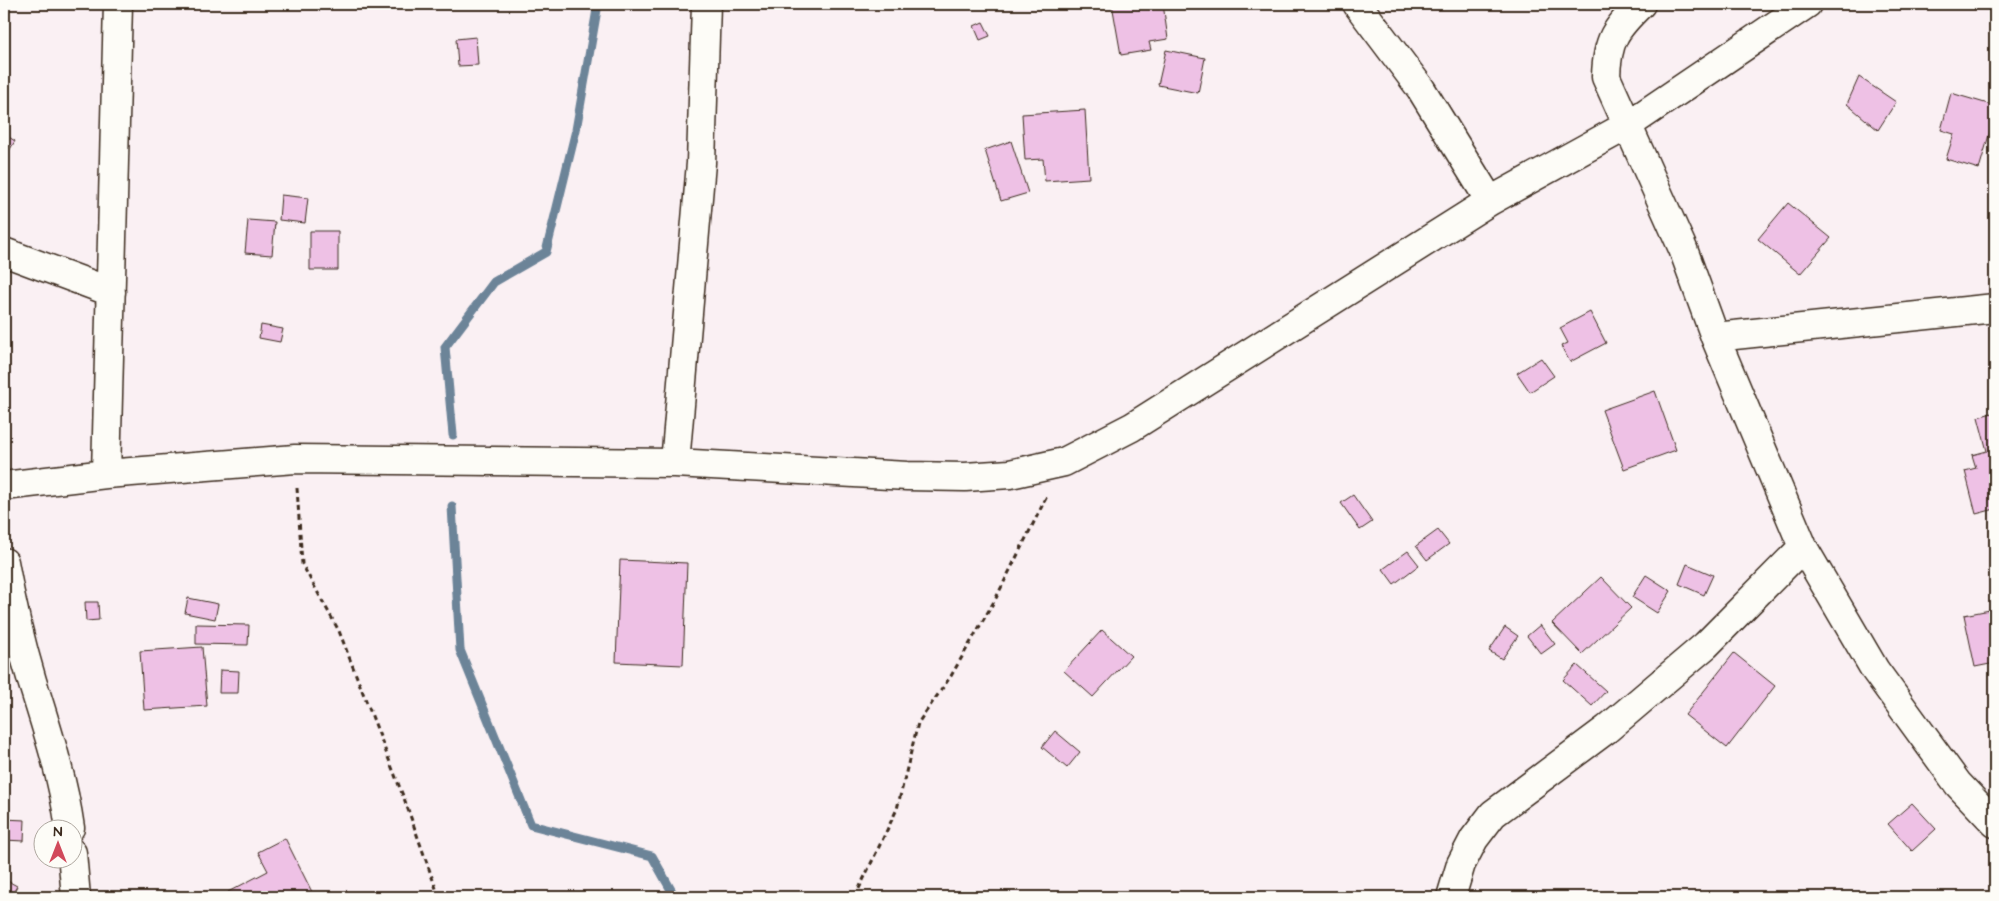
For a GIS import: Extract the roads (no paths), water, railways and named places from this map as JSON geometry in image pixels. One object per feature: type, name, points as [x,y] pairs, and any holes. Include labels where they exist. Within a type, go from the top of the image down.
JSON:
[{"type":"street","points":[[106,474],[118,4]]},
{"type":"street","points":[[675,463],[701,163],[706,4]]},
{"type":"street","points":[[1357,4],[1421,89],[1490,201]]},
{"type":"street","points":[[1642,4],[1620,25],[1611,39],[1606,60],[1606,77],[1683,249],[1715,337],[1803,547],[1875,670],[1958,784],[1995,823]]},
{"type":"street","points":[[4,486],[106,474],[295,459],[675,463],[907,476],[1010,474],[1064,462],[1132,428],[1490,201],[1628,125],[1807,4]]},
{"type":"street","points":[[4,252],[112,292]]},
{"type":"street","points":[[1715,337],[1995,308]]},
{"type":"street","points":[[1451,897],[1461,864],[1474,839],[1493,814],[1607,729],[1706,645],[1803,547]]},
{"type":"street","points":[[4,562],[10,631],[50,736],[68,818]]},
{"type":"street","points":[[73,868],[76,897]]},
{"type":"waterway","points":[[453,435],[445,347],[494,282],[546,252],[576,130],[598,4]]},
{"type":"waterway","points":[[452,506],[460,650],[531,825],[652,856],[675,897]]}]
